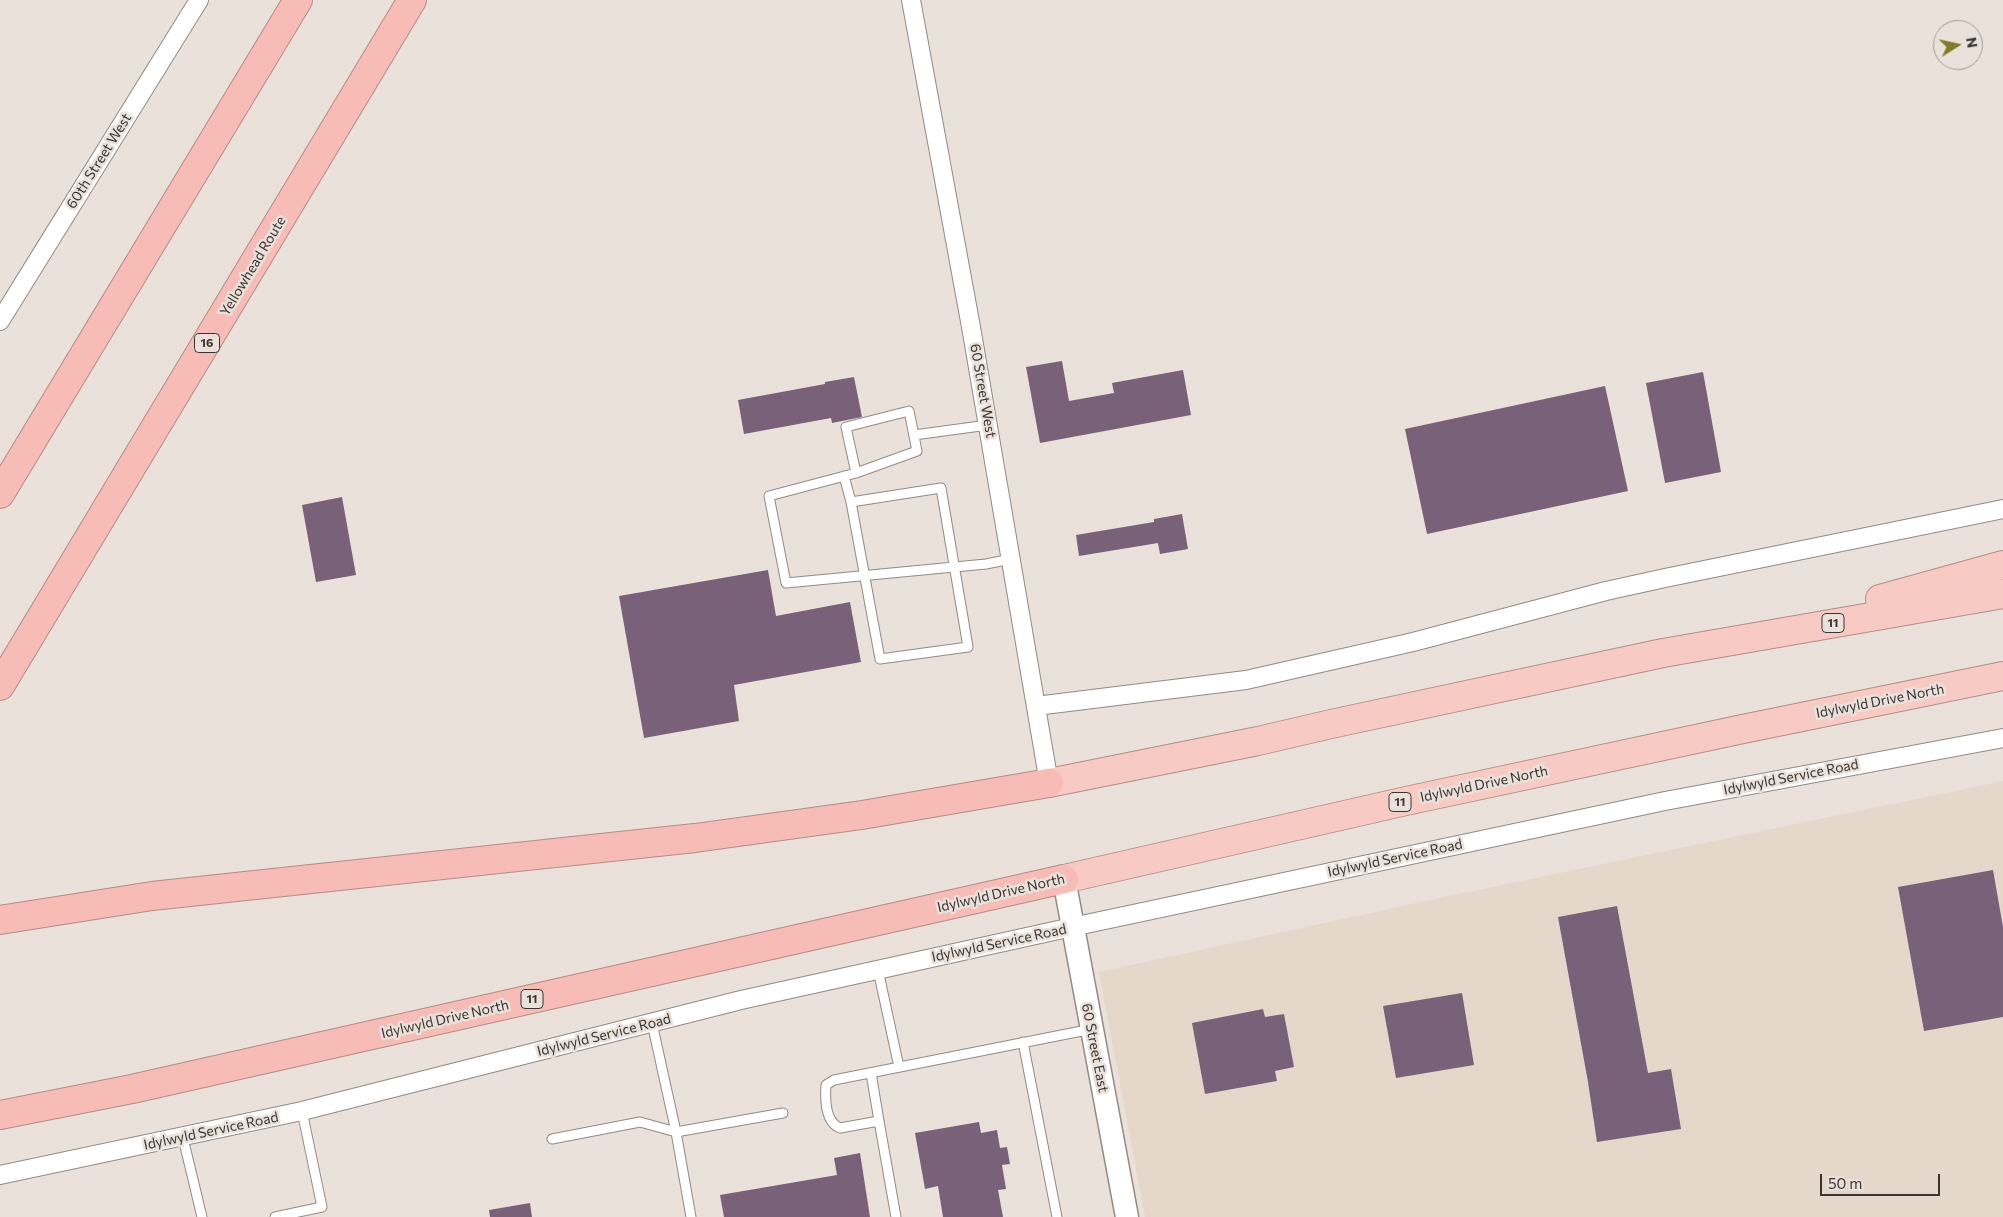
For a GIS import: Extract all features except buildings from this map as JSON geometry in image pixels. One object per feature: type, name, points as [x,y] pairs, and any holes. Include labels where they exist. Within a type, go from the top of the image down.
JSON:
[{"type":"highway","points":[[0,494],[298,0]]},
{"type":"highway","name":"Yellowhead Route","points":[[0,686],[412,0]]},
{"type":"highway","points":[[1663,653],[1910,591],[2003,564]]},
{"type":"highway","name":"11","points":[[0,920],[152,896],[695,838],[862,815],[1050,783],[1258,741],[1663,653],[2003,594]]},
{"type":"highway","name":"Idylwyld Drive North","points":[[0,1115],[142,1087],[1416,798],[2003,676]]},
{"type":"street","name":"60th Street West","points":[[0,321],[199,0]]},
{"type":"street","name":"60 Street West","points":[[911,0],[1012,559],[1050,783]]},
{"type":"street","points":[[1036,706],[1246,680],[1413,642],[1606,591],[2003,510]]},
{"type":"street","name":"Idylwyld Service Road","points":[[0,1174],[183,1138],[302,1111],[741,1000],[1072,927],[1665,801],[2003,738]]},
{"type":"street","name":"60 Street East","points":[[1064,879],[1127,1217]]},
{"type":"lane","points":[[856,473],[846,427],[909,411],[917,451],[856,473],[769,496],[786,583],[954,567],[1012,559]]},
{"type":"lane","points":[[914,435],[988,425]]},
{"type":"lane","points":[[844,476],[851,502],[880,659],[968,647],[941,488],[851,502]]},
{"type":"lane","points":[[878,970],[899,1067]]},
{"type":"lane","points":[[652,1023],[676,1132],[691,1217]]},
{"type":"lane","points":[[879,1121],[840,1128],[834,1125],[830,1119],[825,1095],[826,1085],[834,1080],[1092,1029]]},
{"type":"lane","points":[[1023,1042],[1057,1217]]},
{"type":"lane","points":[[871,1073],[896,1217]]},
{"type":"lane","points":[[302,1111],[324,1217]]},
{"type":"lane","points":[[552,1139],[640,1122],[676,1132],[783,1113]]},
{"type":"lane","points":[[183,1138],[202,1217]]},
{"type":"lane","points":[[275,1217],[322,1207]]},
{"type":"shaded area","points":[[2003,781],[2003,1217],[1145,1217],[1099,972],[1444,897]]}]
